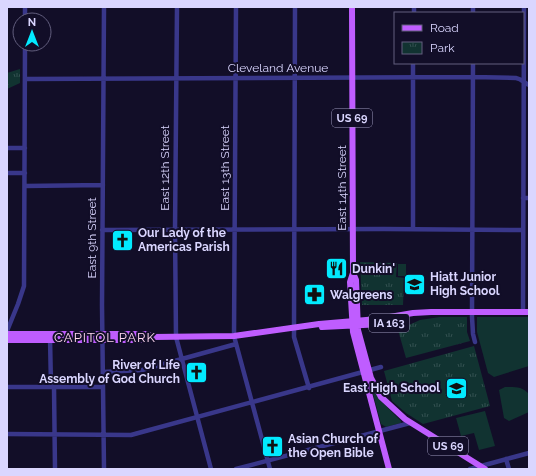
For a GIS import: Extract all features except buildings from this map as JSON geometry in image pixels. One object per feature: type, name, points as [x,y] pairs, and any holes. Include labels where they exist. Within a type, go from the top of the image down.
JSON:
[{"type":"main road","name":"East 14th Street","points":[[352,7],[353,273],[350,282],[355,323],[378,430],[389,469]]},
{"type":"main road","name":"IA 163","points":[[355,323],[383,324],[425,312],[526,312]]},
{"type":"main road","points":[[7,340],[50,337],[148,339],[153,337],[234,336],[294,328],[355,323]]},
{"type":"main road","points":[[7,332],[50,337]]},
{"type":"main road","name":"US 69","points":[[366,371],[381,397],[397,413],[410,423],[483,468]]},
{"type":"street","name":"East 9th Street","points":[[104,7],[102,230],[104,469]]},
{"type":"street","name":"East 12th Street","points":[[176,7],[176,337],[211,469]]},
{"type":"street","name":"East 13th Street","points":[[236,7],[234,336],[270,469]]},
{"type":"street","points":[[295,7],[294,337],[309,388]]},
{"type":"street","points":[[524,7],[523,230],[526,312]]},
{"type":"street","points":[[7,332],[24,286],[25,52]]},
{"type":"street","points":[[413,64],[413,229]]},
{"type":"street","points":[[473,64],[472,312],[475,342]]},
{"type":"street","name":"Cleveland Avenue","points":[[25,79],[473,77],[516,78],[529,85]]},
{"type":"street","points":[[7,148],[25,148]]},
{"type":"street","points":[[7,173],[25,173]]},
{"type":"street","points":[[25,186],[103,185]]},
{"type":"street","points":[[523,198],[529,198]]},
{"type":"street","points":[[102,230],[523,230]]},
{"type":"street","points":[[50,337],[55,469]]},
{"type":"street","points":[[103,372],[142,370],[236,344]]},
{"type":"street","points":[[7,434],[131,435],[309,388],[381,367]]},
{"type":"street","points":[[7,387],[103,387]]},
{"type":"street","points":[[236,469],[378,430],[410,423]]},
{"type":"street","points":[[470,469],[483,468],[498,461],[529,453]]},
{"type":"street","points":[[506,459],[509,469]]},
{"type":"street","points":[[494,468],[498,461]]},
{"type":"green space","points":[[20,69],[20,83],[7,89],[7,73]]},
{"type":"green space","points":[[360,262],[397,263],[396,277],[404,278],[403,305],[362,305]]},
{"type":"green space","points":[[398,264],[406,264],[406,276],[398,276]]},
{"type":"green space","name":"East High School","points":[[440,317],[467,317],[467,332],[470,341],[406,358],[398,330],[420,320]]},
{"type":"green space","points":[[477,317],[529,317],[529,366],[494,377],[488,373],[477,332]]},
{"type":"green space","points":[[474,346],[490,406],[423,424],[406,413],[392,401],[384,371]]},
{"type":"green space","points":[[370,383],[381,401],[401,421],[401,423],[386,427],[381,424]]},
{"type":"green space","points":[[505,387],[521,388],[529,394],[529,412],[509,421],[504,418],[499,390]]},
{"type":"green space","points":[[485,411],[495,446],[479,450],[474,433],[461,436],[456,418]]},
{"type":"place","name":"Our Lady of the Americas Parish","points":[[122,240]]},
{"type":"place","name":"Dunkin'","points":[[336,269]]},
{"type":"place","name":"Hiatt Junior High School","points":[[414,284]]},
{"type":"place","name":"Walgreens","points":[[315,295]]},
{"type":"place","name":"River of Life Assembly of God Church","points":[[196,372]]},
{"type":"place","name":"East High School","points":[[456,388]]},
{"type":"place","name":"Asian Church of the Open Bible","points":[[273,446]]},
{"type":"district","name":"CAPITOL PARK","points":[[105,337]]}]
